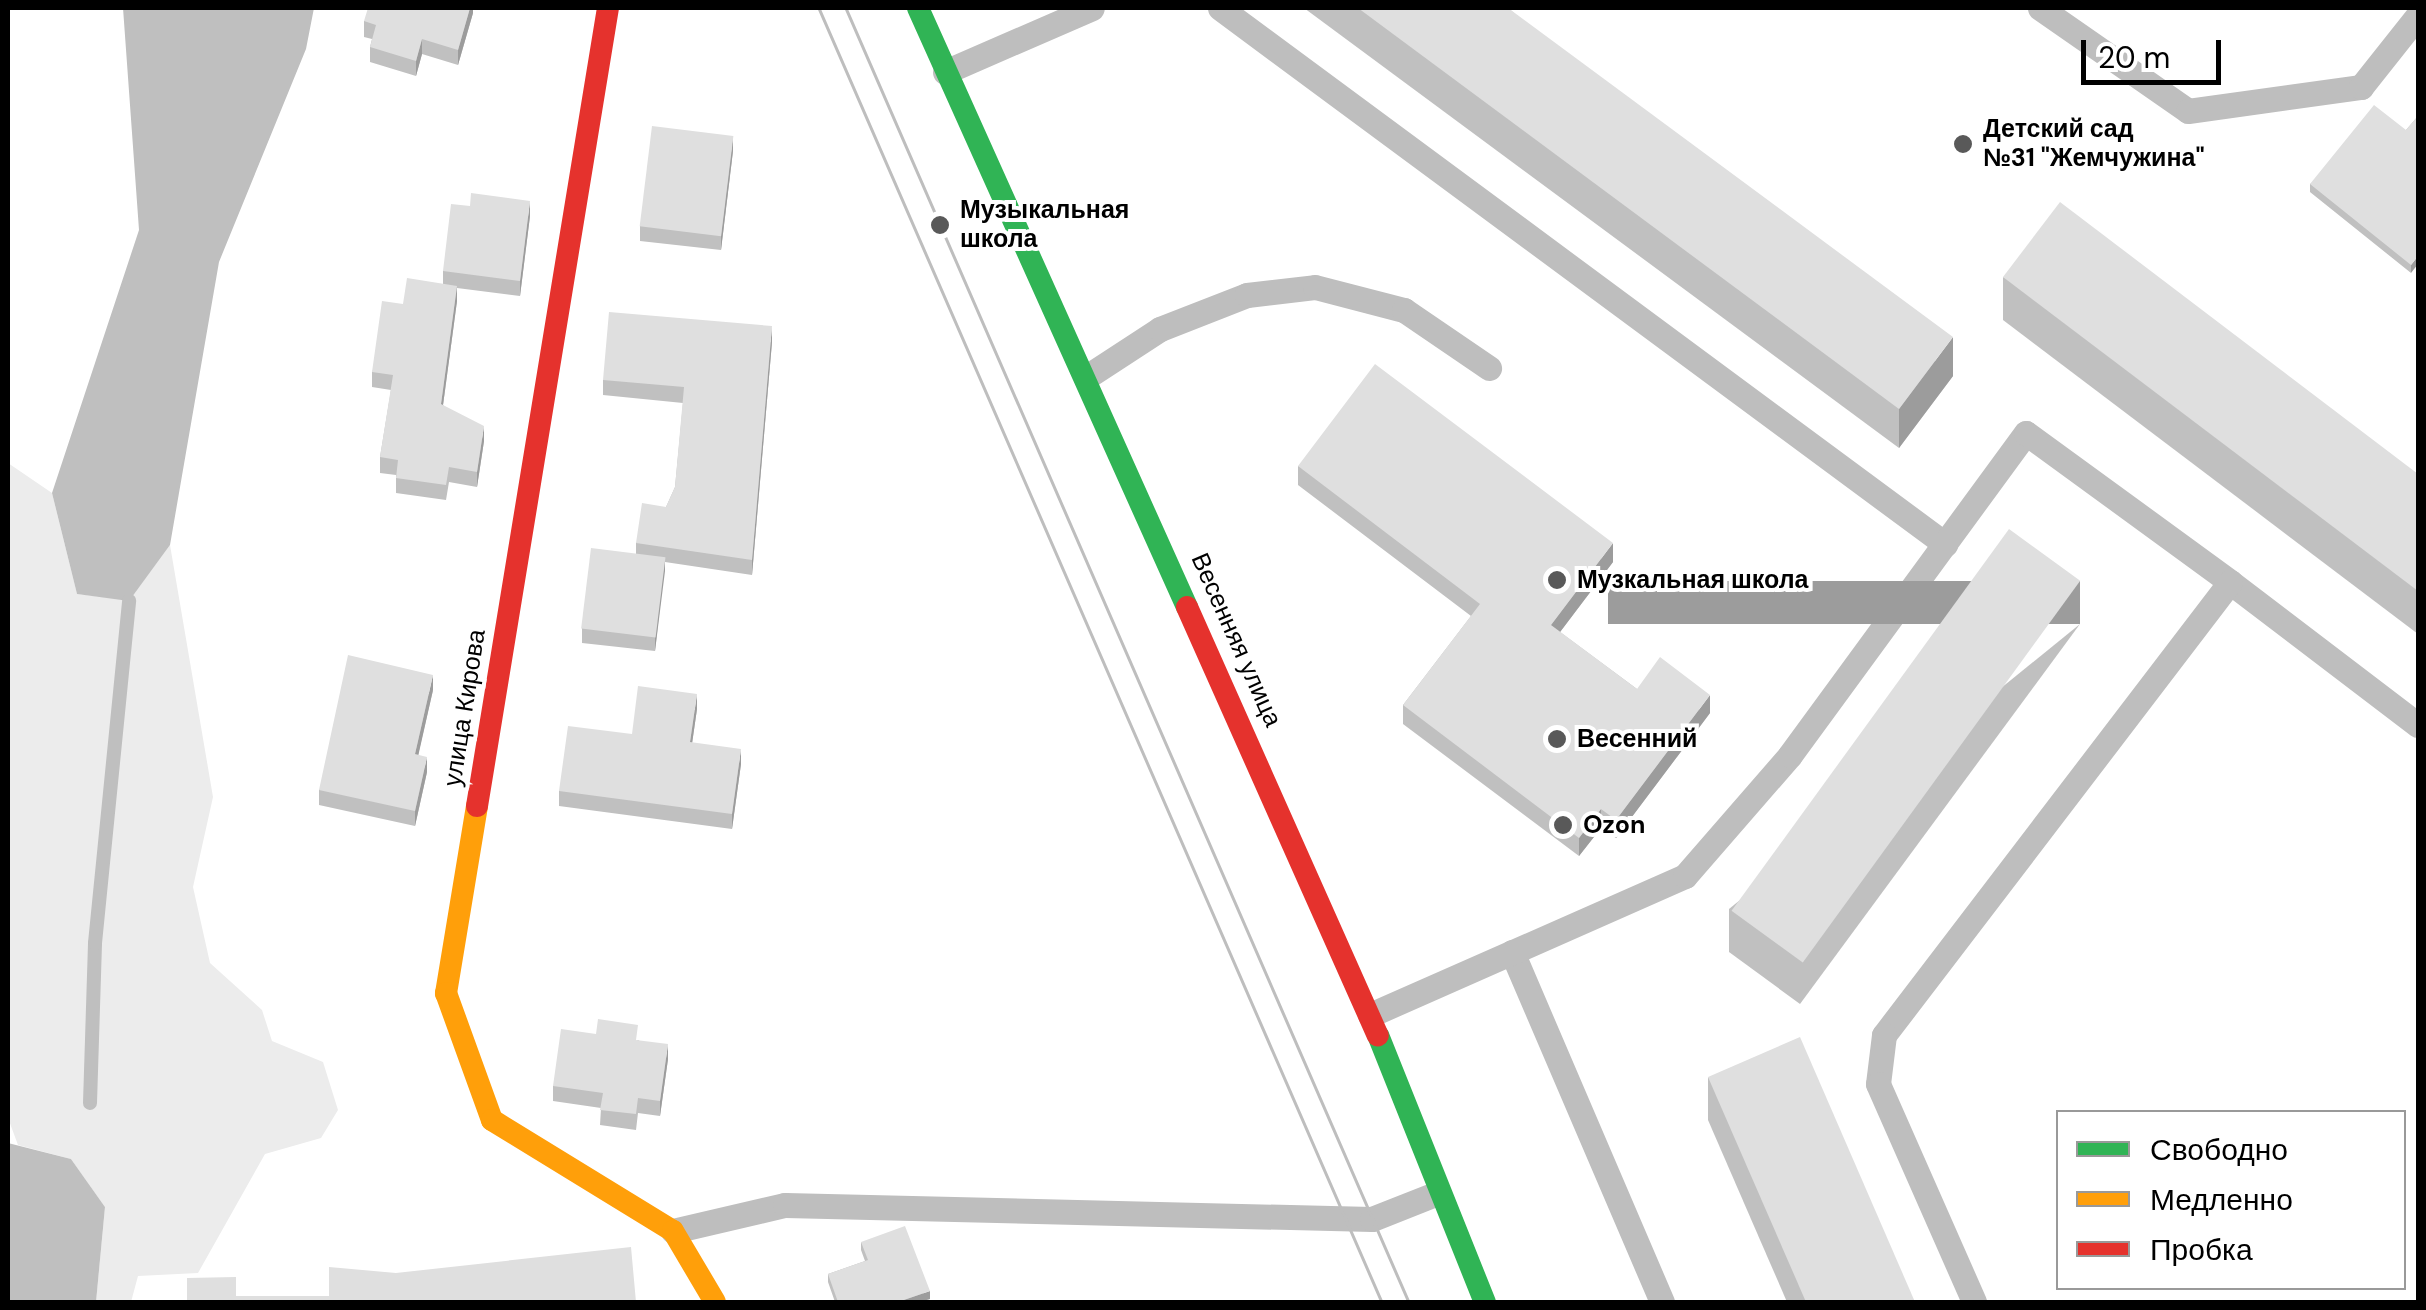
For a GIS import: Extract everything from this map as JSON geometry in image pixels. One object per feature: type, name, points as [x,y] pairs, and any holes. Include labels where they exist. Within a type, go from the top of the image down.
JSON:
[{"type":"street","name":"улица Кирова","points":[[608,8],[446,994],[492,1120],[674,1231],[716,1302]]},
{"type":"street","name":"Весенняя улица","points":[[918,8],[1088,376],[1370,1015],[1438,1193],[1485,1302]]},
{"type":"lane","points":[[945,72],[1092,8]]},
{"type":"lane","points":[[1220,8],[1945,544]]},
{"type":"lane","points":[[2040,8],[2188,111],[2361,87],[2418,15]]},
{"type":"lane","points":[[1088,376],[1160,328],[1248,295],[1315,287],[1404,310],[1489,368]]},
{"type":"lane","points":[[1370,1015],[1684,876],[1790,756],[2026,433],[2418,725]]},
{"type":"lane","points":[[1974,1302],[1878,1084],[1884,1036],[2230,582]]},
{"type":"lane","points":[[1512,952],[1662,1302]]},
{"type":"lane","points":[[674,1231],[785,1205],[1372,1218],[1438,1193]]},
{"type":"shaded area","points":[[123,8],[314,8],[306,49],[219,262],[170,545],[129,601],[77,594],[52,493],[139,230]]},
{"type":"shaded area","points":[[8,463],[52,493],[77,594],[129,600],[170,545],[213,797],[193,887],[210,963],[262,1010],[272,1041],[323,1062],[338,1110],[321,1138],[265,1154],[198,1273],[138,1276],[131,1302],[96,1302],[105,1207],[71,1159],[18,1145],[8,1118]]},
{"type":"shaded area","points":[[8,1143],[71,1159],[105,1207],[96,1302],[8,1302]]},
{"type":"building","points":[[368,8],[470,8],[458,50],[422,39],[416,61],[370,47],[376,25],[364,21]]},
{"type":"building","points":[[1358,8],[1508,8],[1953,337],[1899,409]]},
{"type":"building","points":[[2374,105],[2406,130],[2418,116],[2418,256],[2411,265],[2310,184]]},
{"type":"building","points":[[652,126],[733,136],[721,236],[640,226]]},
{"type":"building","points":[[471,193],[530,201],[520,281],[443,271],[451,204],[470,206]]},
{"type":"building","points":[[2060,202],[2418,474],[2418,591],[2003,277]]},
{"type":"building","points":[[407,278],[457,286],[441,404],[484,426],[477,472],[449,467],[446,485],[396,478],[398,460],[380,457],[393,375],[372,372],[382,301],[403,304]]},
{"type":"building","points":[[609,312],[772,326],[752,560],[636,543],[642,503],[666,507],[675,487],[684,387],[603,380]]},
{"type":"building","points":[[1375,364],[1613,543],[1551,625],[1637,689],[1660,657],[1710,695],[1616,820],[1601,809],[1579,838],[1403,705],[1480,604],[1298,466]]},
{"type":"building","points":[[2009,529],[2080,581],[1803,963],[1732,911]]},
{"type":"building","points":[[591,548],[665,557],[656,638],[581,628]]},
{"type":"building","points":[[348,655],[433,675],[415,754],[427,757],[415,811],[319,790]]},
{"type":"building","points":[[638,686],[697,694],[690,742],[741,749],[732,814],[559,791],[568,726],[632,734]]},
{"type":"building","points":[[598,1019],[638,1025],[636,1040],[668,1044],[660,1101],[638,1098],[636,1114],[600,1110],[603,1093],[553,1086],[561,1029],[596,1034]]},
{"type":"building","points":[[1800,1037],[1915,1302],[1806,1302],[1708,1077]]},
{"type":"building","points":[[905,1226],[930,1291],[898,1302],[838,1302],[828,1274],[868,1260],[861,1242]]},
{"type":"building","points":[[631,1247],[636,1302],[187,1302],[187,1278],[236,1277],[236,1296],[329,1296],[329,1267],[396,1273]]},
{"type":"waterway","points":[[90,1103],[95,943],[129,601]]},
{"type":"tram line","points":[[819,8],[1382,1302]]},
{"type":"tram line","points":[[846,8],[1409,1302]]},
{"type":"traffic: fast","points":[[918,8],[1187,607]]},
{"type":"traffic: fast","points":[[1378,1035],[1485,1302]]},
{"type":"traffic: slow","points":[[477,806],[446,993],[492,1120],[673,1231],[715,1302]]},
{"type":"traffic: jam","points":[[477,806],[608,8]]},
{"type":"traffic: jam","points":[[1187,607],[1378,1035]]},
{"type":"place","name":"Детский сад №31 \"Жемчужина\"","points":[[1963,144]]},
{"type":"place","name":"Музыкальная школа","points":[[940,225]]},
{"type":"place","name":"Музкальная школа","points":[[1557,580]]},
{"type":"place","name":"Весенний","points":[[1557,739]]},
{"type":"place","name":"Ozon","points":[[1563,825]]}]
